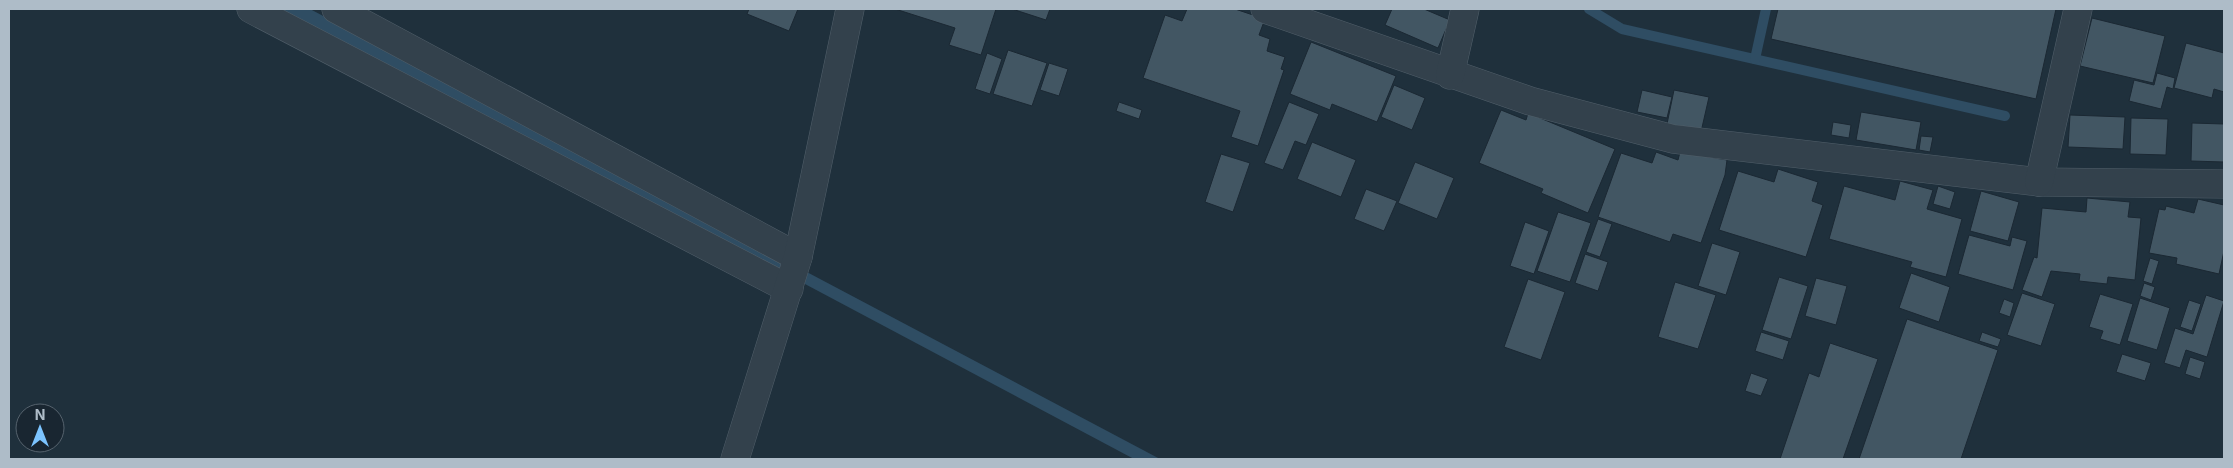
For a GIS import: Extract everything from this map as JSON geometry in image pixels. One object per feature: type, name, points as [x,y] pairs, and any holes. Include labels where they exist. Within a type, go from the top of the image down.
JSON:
[{"type":"street","points":[[336,9],[793,273]]},
{"type":"street","points":[[735,459],[793,273],[850,9]]},
{"type":"street","points":[[1265,9],[1450,75],[1530,101],[1673,139],[2039,182],[2224,184]]},
{"type":"street","points":[[1450,75],[1464,9]]},
{"type":"street","points":[[2039,182],[2078,9]]},
{"type":"street","points":[[259,10],[793,273]]},
{"type":"water","points":[[278,9],[310,9],[1160,459],[1134,459],[773,267]]},
{"type":"building","points":[[749,9],[798,9],[789,31],[747,14]]},
{"type":"building","points":[[895,9],[996,9],[981,55],[949,45],[955,28]]},
{"type":"building","points":[[1012,9],[1050,9],[1046,20]]},
{"type":"building","points":[[1187,9],[1235,9],[1265,19],[1259,35],[1270,39],[1267,51],[1285,57],[1281,69],[1284,70],[1258,146],[1231,137],[1240,111],[1143,78],[1165,15],[1182,21]]},
{"type":"building","points":[[1392,9],[1424,9],[1450,20],[1438,48],[1385,25]]},
{"type":"building","points":[[1778,9],[2056,9],[2036,99],[1771,39]]},
{"type":"building","points":[[2092,18],[2165,36],[2153,83],[2080,66]]},
{"type":"building","points":[[1311,42],[1396,76],[1377,122],[1332,104],[1330,110],[1290,94]]},
{"type":"building","points":[[2186,43],[2224,53],[2224,92],[2214,89],[2212,98],[2174,88]]},
{"type":"building","points":[[1008,50],[1047,63],[1032,106],[993,94]]},
{"type":"building","points":[[987,53],[1002,59],[990,94],[975,89]]},
{"type":"building","points":[[1049,63],[1068,69],[1059,96],[1040,90]]},
{"type":"building","points":[[2157,73],[2175,78],[2173,89],[2167,87],[2161,109],[2129,101],[2134,80],[2154,85]]},
{"type":"building","points":[[1394,85],[1425,98],[1412,130],[1381,117]]},
{"type":"building","points":[[1642,90],[1672,97],[1667,118],[1637,112]]},
{"type":"building","points":[[1674,90],[1709,97],[1701,132],[1667,124]]},
{"type":"building","points":[[1119,102],[1142,110],[1139,119],[1116,111]]},
{"type":"building","points":[[1289,102],[1319,114],[1306,145],[1295,141],[1283,170],[1264,163]]},
{"type":"building","points":[[1501,110],[1526,120],[1528,113],[1615,149],[1588,213],[1541,193],[1543,189],[1479,163]]},
{"type":"building","points":[[1861,112],[1921,122],[1916,150],[1856,140]]},
{"type":"building","points":[[2070,115],[2125,117],[2123,149],[2068,147]]},
{"type":"building","points":[[2131,118],[2168,119],[2166,155],[2130,154]]},
{"type":"building","points":[[1833,122],[1851,125],[1849,138],[1831,135]]},
{"type":"building","points":[[2192,123],[2224,124],[2224,162],[2191,161]]},
{"type":"building","points":[[1921,136],[1933,137],[1930,152],[1919,150]]},
{"type":"building","points":[[1312,142],[1356,160],[1341,197],[1297,179]]},
{"type":"building","points":[[1656,152],[1678,160],[1680,152],[1727,160],[1725,175],[1701,243],[1673,234],[1670,242],[1598,217],[1621,153],[1652,163]]},
{"type":"building","points":[[1221,154],[1250,163],[1233,212],[1205,202]]},
{"type":"building","points":[[1415,162],[1454,178],[1437,219],[1398,203]]},
{"type":"building","points":[[1778,169],[1818,182],[1812,201],[1823,205],[1806,257],[1719,230],[1738,171],[1774,182]]},
{"type":"building","points":[[1900,181],[1933,190],[1927,209],[1962,219],[1946,277],[1910,267],[1912,262],[1829,239],[1844,186],[1895,200]]},
{"type":"building","points":[[1938,186],[1955,192],[1950,209],[1933,204]]},
{"type":"building","points":[[1366,189],[1397,201],[1384,231],[1354,219]]},
{"type":"building","points":[[1981,191],[2019,202],[2008,241],[1970,231]]},
{"type":"building","points":[[2087,198],[2130,202],[2128,217],[2141,218],[2135,280],[2108,277],[2107,284],[2079,281],[2080,274],[2051,271],[2042,297],[2022,290],[2034,257],[2037,258],[2042,208],[2086,212]]},
{"type":"building","points":[[2198,199],[2224,205],[2224,251],[2219,274],[2176,264],[2177,258],[2149,253],[2159,209],[2165,210],[2166,206],[2194,213]]},
{"type":"building","points":[[1558,212],[1591,223],[1570,282],[1537,271]]},
{"type":"building","points":[[1598,219],[1612,224],[1600,257],[1586,252]]},
{"type":"building","points":[[1525,222],[1549,231],[1534,274],[1510,266]]},
{"type":"building","points":[[1969,235],[2010,246],[2012,237],[2027,241],[2013,290],[1958,274]]},
{"type":"building","points":[[1712,243],[1740,252],[1726,295],[1698,286]]},
{"type":"building","points":[[1585,254],[1608,262],[1598,291],[1575,283]]},
{"type":"building","points":[[2150,258],[2159,261],[2152,284],[2143,281]]},
{"type":"building","points":[[1911,273],[1950,287],[1939,322],[1899,308]]},
{"type":"building","points":[[1779,277],[1808,286],[1791,339],[1762,330]]},
{"type":"building","points":[[1816,278],[1847,286],[1836,325],[1805,316]]},
{"type":"building","points":[[1528,279],[1565,292],[1541,360],[1504,347]]},
{"type":"building","points":[[1675,282],[1716,295],[1698,349],[1658,337]]},
{"type":"building","points":[[2144,283],[2155,287],[2151,300],[2140,296]]},
{"type":"building","points":[[2022,293],[2055,304],[2041,346],[2007,335]]},
{"type":"building","points":[[2100,294],[2133,304],[2120,345],[2100,339],[2103,331],[2089,327]]},
{"type":"building","points":[[2206,295],[2224,301],[2207,357],[2186,350],[2180,368],[2164,363],[2175,328],[2193,334]]},
{"type":"building","points":[[2140,298],[2170,308],[2157,350],[2127,341]]},
{"type":"building","points":[[2004,299],[2014,303],[2010,317],[1999,313]]},
{"type":"building","points":[[2189,300],[2201,304],[2192,331],[2180,327]]},
{"type":"building","points":[[1907,319],[1998,350],[1961,459],[1859,459]]},
{"type":"building","points":[[1761,332],[1789,341],[1783,360],[1755,351]]},
{"type":"building","points":[[1982,332],[2001,339],[1998,347],[1979,341]]},
{"type":"building","points":[[1830,343],[1878,359],[1843,459],[1780,459],[1809,373],[1819,377]]},
{"type":"building","points":[[2122,354],[2151,363],[2145,381],[2116,372]]},
{"type":"building","points":[[2190,357],[2205,362],[2200,379],[2185,374]]},
{"type":"building","points":[[1751,373],[1768,379],[1761,396],[1745,391]]},
{"type":"waterway","points":[[1589,9],[1622,29],[2005,116]]},
{"type":"waterway","points":[[1755,59],[1766,9]]}]
